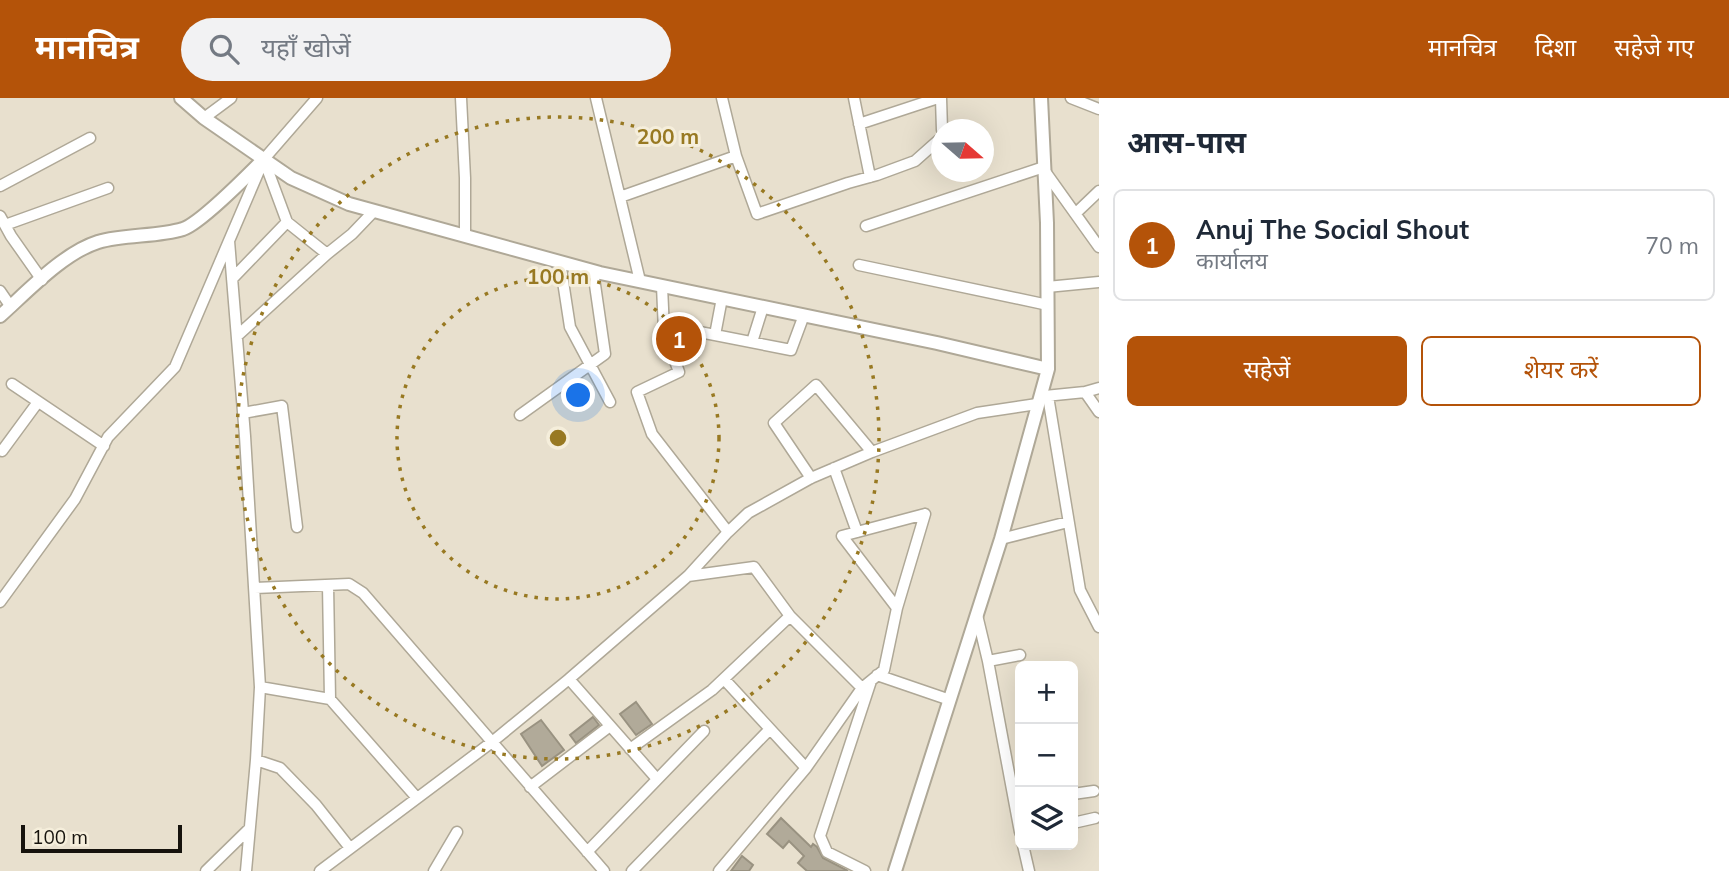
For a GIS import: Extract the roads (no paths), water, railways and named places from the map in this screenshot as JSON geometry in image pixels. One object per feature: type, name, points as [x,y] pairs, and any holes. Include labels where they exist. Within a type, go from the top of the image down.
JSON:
[{"type":"street","points":[[181,98],[204,118],[291,177],[349,204],[593,271],[1048,369]]},
{"type":"street","points":[[204,118],[231,98]]},
{"type":"street","points":[[0,316],[68,258],[96,243],[185,229],[264,159],[317,98]]},
{"type":"street","points":[[461,98],[465,236]]},
{"type":"street","points":[[596,98],[640,281]]},
{"type":"street","points":[[722,98],[736,156],[757,214],[915,160],[931,146]]},
{"type":"street","points":[[854,98],[870,177]]},
{"type":"street","points":[[859,124],[940,98],[941,119]]},
{"type":"street","points":[[895,871],[1002,539],[1048,369],[1041,98]]},
{"type":"street","points":[[1071,98],[1099,109]]},
{"type":"street","points":[[0,186],[90,138]]},
{"type":"street","points":[[620,197],[736,156]]},
{"type":"street","points":[[264,159],[287,222],[327,254]]},
{"type":"street","points":[[0,602],[75,499],[108,437],[176,367],[264,159]]},
{"type":"street","points":[[1044,169],[1098,245]]},
{"type":"street","points":[[866,226],[1044,169]]},
{"type":"street","points":[[42,280],[3,220],[108,187]]},
{"type":"street","points":[[1076,213],[1099,191]]},
{"type":"street","points":[[237,336],[352,234],[374,211]]},
{"type":"street","points":[[232,279],[287,222]]},
{"type":"street","points":[[229,241],[260,687],[246,871]]},
{"type":"street","points":[[560,262],[570,327],[610,402]]},
{"type":"street","points":[[859,265],[1048,305]]},
{"type":"street","points":[[520,415],[606,354],[593,271]]},
{"type":"street","points":[[1047,287],[1099,282]]},
{"type":"street","points":[[662,286],[664,325],[679,372],[637,392],[652,434],[727,532]]},
{"type":"street","points":[[0,291],[11,307]]},
{"type":"street","points":[[715,335],[722,298]]},
{"type":"street","points":[[752,342],[763,307]]},
{"type":"street","points":[[664,325],[791,350],[804,315]]},
{"type":"street","points":[[12,384],[104,446]]},
{"type":"street","points":[[811,478],[774,422],[816,385],[872,452]]},
{"type":"street","points":[[320,871],[492,742],[569,679],[688,576],[727,532],[748,513],[811,478],[977,413],[1099,388]]},
{"type":"street","points":[[1085,392],[1099,412]]},
{"type":"street","points":[[1042,399],[1080,590],[1099,627]]},
{"type":"street","points":[[2,451],[38,402]]},
{"type":"street","points":[[243,413],[282,406],[297,527]]},
{"type":"street","points":[[834,468],[857,532]]},
{"type":"street","points":[[719,871],[806,768],[862,688],[884,670],[897,608],[925,514],[842,536],[897,608]]},
{"type":"street","points":[[1002,539],[1068,522]]},
{"type":"street","points":[[688,576],[754,567],[790,616],[862,688]]},
{"type":"street","points":[[255,588],[349,584],[363,593],[604,871]]},
{"type":"street","points":[[328,585],[330,699]]},
{"type":"street","points":[[977,614],[1015,793]]},
{"type":"street","points":[[631,749],[712,690],[790,616]]},
{"type":"street","points":[[988,661],[1020,655]]},
{"type":"street","points":[[874,677],[950,700]]},
{"type":"street","points":[[865,871],[827,852],[820,836],[874,677]]},
{"type":"street","points":[[724,678],[806,768]]},
{"type":"street","points":[[569,679],[657,779]]},
{"type":"street","points":[[260,687],[330,699],[417,798]]},
{"type":"street","points":[[530,787],[610,726]]},
{"type":"street","points":[[632,871],[770,729]]},
{"type":"street","points":[[587,852],[704,731]]},
{"type":"street","points":[[256,760],[280,768],[350,848]]},
{"type":"street","points":[[1078,793],[1094,790]]},
{"type":"street","points":[[1078,822],[1095,818]]},
{"type":"street","points":[[206,871],[249,829]]},
{"type":"street","points":[[434,871],[457,832]]},
{"type":"street","points":[[1024,850],[1029,871]]},
{"type":"place","name":"Anuj The Social Shout","points":[[679,339]]}]
